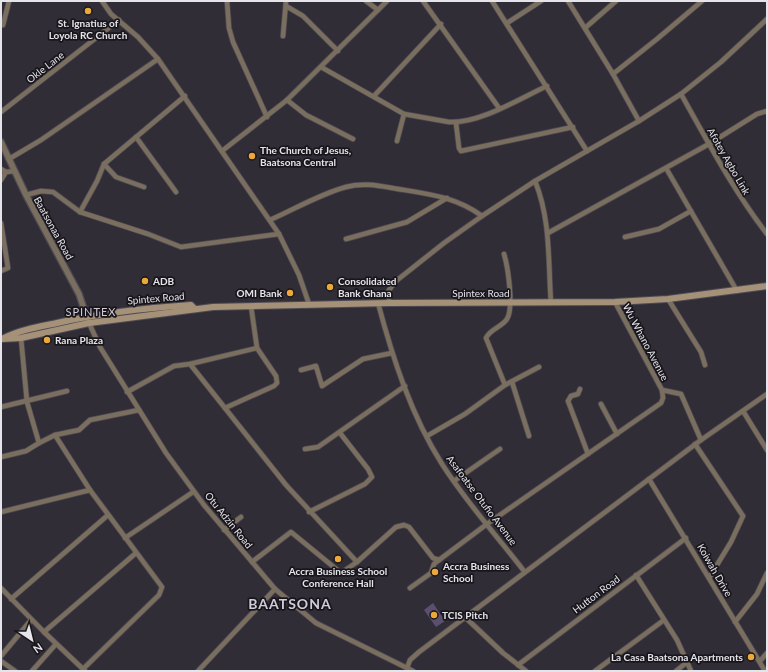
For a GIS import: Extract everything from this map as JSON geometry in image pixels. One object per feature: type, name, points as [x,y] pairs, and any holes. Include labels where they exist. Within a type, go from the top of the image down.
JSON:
[{"type":"main road","name":"Spintex Road","points":[[1,339],[21,338],[89,323],[150,314],[191,311],[195,308],[378,303],[615,302],[668,299],[767,286]]},
{"type":"main road","name":"Spintex Road","points":[[1,339],[16,332],[87,316],[148,307],[191,305],[195,308]]},
{"type":"street","points":[[3,25],[9,1]]},
{"type":"street","points":[[102,1],[107,9],[138,37],[158,59],[270,220],[279,234],[299,275],[309,304]]},
{"type":"street","points":[[227,1],[229,28],[233,42],[267,117]]},
{"type":"street","points":[[366,1],[378,10]]},
{"type":"street","points":[[222,151],[287,100],[322,67],[386,1]]},
{"type":"street","points":[[423,1],[441,24],[499,108]]},
{"type":"street","points":[[492,1],[587,151]]},
{"type":"street","points":[[507,23],[541,1]]},
{"type":"street","points":[[568,1],[613,74],[639,121]]},
{"type":"street","points":[[585,28],[616,1]]},
{"type":"street","points":[[613,74],[702,1]]},
{"type":"street","points":[[283,36],[286,4],[303,16],[338,51]]},
{"type":"street","points":[[388,303],[390,290],[396,282],[482,216],[535,181],[639,121],[681,94],[721,62],[767,19]]},
{"type":"street","name":"Okle Lane","points":[[1,112],[119,20]]},
{"type":"street","points":[[374,96],[441,24]]},
{"type":"street","points":[[9,159],[41,140],[158,59]]},
{"type":"street","points":[[322,67],[404,114],[456,123],[482,116],[547,86]]},
{"type":"street","name":"Afotey Agbo Link","points":[[681,94],[742,202],[767,234]]},
{"type":"street","points":[[80,212],[97,181],[104,164],[185,96]]},
{"type":"street","points":[[287,100],[306,115],[353,139]]},
{"type":"street","points":[[548,233],[709,144],[752,117],[767,111]]},
{"type":"street","points":[[397,141],[404,114]]},
{"type":"street","points":[[456,123],[459,148],[461,151],[573,127]]},
{"type":"street","points":[[136,137],[176,192]]},
{"type":"street","name":"Baatsonaa Road","points":[[1,142],[26,195],[79,294],[89,323]]},
{"type":"street","points":[[104,164],[116,177],[144,187]]},
{"type":"street","points":[[666,168],[737,291]]},
{"type":"street","points":[[1,169],[4,173]]},
{"type":"street","points":[[4,173],[15,172]]},
{"type":"street","points":[[1,180],[4,173]]},
{"type":"street","points":[[535,181],[544,205],[548,233],[551,303]]},
{"type":"street","points":[[270,220],[336,190],[365,184],[424,192],[447,198],[463,204],[482,216]]},
{"type":"street","points":[[26,195],[41,191],[53,192],[80,212],[148,234],[181,247],[279,234]]},
{"type":"street","points":[[346,239],[402,224],[447,198]]},
{"type":"street","points":[[624,237],[659,229],[691,211]]},
{"type":"street","points":[[1,224],[8,268],[1,271]]},
{"type":"street","points":[[504,254],[510,282],[507,320],[486,338],[505,385]]},
{"type":"street","points":[[668,299],[700,352],[705,365]]},
{"type":"street","name":"Wu Whano Avenue","points":[[615,302],[662,390]]},
{"type":"street","name":"Asafoatse Otufio Avenue","points":[[378,303],[392,353],[427,436],[454,481],[524,571]]},
{"type":"street","points":[[225,408],[274,386],[277,383],[276,376],[257,348],[251,306]]},
{"type":"street","name":"Otu Adzin Road","points":[[89,323],[100,347],[127,392],[194,492],[224,530],[275,589],[316,623],[413,671]]},
{"type":"street","points":[[21,338],[28,402],[39,443]]},
{"type":"street","points":[[127,392],[174,366],[190,364],[257,348]]},
{"type":"street","points":[[301,370],[316,366],[322,386],[363,360],[392,353]]},
{"type":"street","points":[[190,364],[286,485],[309,512],[357,562]]},
{"type":"street","points":[[427,436],[464,414],[505,385],[539,367]]},
{"type":"street","points":[[512,382],[529,436]]},
{"type":"street","points":[[305,449],[318,447],[405,386]]},
{"type":"street","points":[[580,389],[578,394],[571,396],[568,401],[588,454]]},
{"type":"street","points":[[410,588],[431,573],[434,564],[487,524],[661,403],[664,398],[662,390],[681,394],[701,440]]},
{"type":"street","points":[[1,407],[28,402],[67,391]]},
{"type":"street","points":[[407,668],[410,660],[419,652],[466,618],[524,571],[695,444],[767,394]]},
{"type":"street","points":[[601,404],[617,434]]},
{"type":"street","points":[[1,457],[26,452],[39,443],[55,436],[79,430],[90,420],[139,410]]},
{"type":"street","points":[[743,411],[767,450]]},
{"type":"street","points":[[309,512],[365,484],[372,477],[368,469],[340,433]]},
{"type":"street","points":[[1,588],[31,620],[84,670],[162,592],[160,583],[136,554],[90,490],[55,436]]},
{"type":"street","points":[[695,444],[743,516],[731,542],[709,578]]},
{"type":"street","points":[[454,481],[500,449]]},
{"type":"street","name":"Koiwah Drive","points":[[649,479],[765,671]]},
{"type":"street","points":[[1,512],[90,490]]},
{"type":"street","points":[[125,538],[194,492]]},
{"type":"street","points":[[11,599],[108,515]]},
{"type":"street","points":[[224,530],[241,517]]},
{"type":"street","points":[[252,562],[291,532],[341,573],[357,562],[396,527],[404,525],[409,526],[433,558],[439,560]]},
{"type":"street","name":"Hutton Road","points":[[518,665],[686,538]]},
{"type":"street","points":[[44,632],[136,554]]},
{"type":"street","points":[[735,622],[757,594],[767,573]]},
{"type":"street","points":[[636,575],[683,651],[686,663],[691,671]]},
{"type":"street","points":[[198,671],[275,589]]},
{"type":"street","points":[[466,618],[503,653],[526,671]]},
{"type":"street","points":[[1,656],[31,620]]},
{"type":"street","points":[[595,671],[664,620]]},
{"type":"street","points":[[32,671],[56,644]]},
{"type":"street","points":[[760,661],[767,653]]},
{"type":"street","points":[[1,661],[15,671]]},
{"type":"street","points":[[676,671],[686,663]]},
{"type":"shaded area","name":"TCIS Pitch","points":[[433,603],[445,621],[436,627],[424,610]]},
{"type":"place","name":"St. Ignatius of Loyola RC Church","points":[[88,11]]},
{"type":"place","name":"The Church of Jesus, Baatsona Central","points":[[252,156]]},
{"type":"place","name":"ADB","points":[[145,281]]},
{"type":"place","name":"Consolidated Bank Ghana","points":[[330,287]]},
{"type":"place","name":"OMI Bank","points":[[290,293]]},
{"type":"place","name":"Rana Plaza","points":[[47,340]]},
{"type":"place","name":"Accra Business School Conference Hall","points":[[338,559]]},
{"type":"place","name":"Accra Business School","points":[[435,572]]},
{"type":"place","name":"TCIS Pitch","points":[[434,615]]},
{"type":"place","name":"La Casa Baatsona Apartments","points":[[751,657]]},
{"type":"district","name":"SPINTEX","points":[[91,311]]},
{"type":"district","name":"BAATSONA","points":[[290,603]]}]
